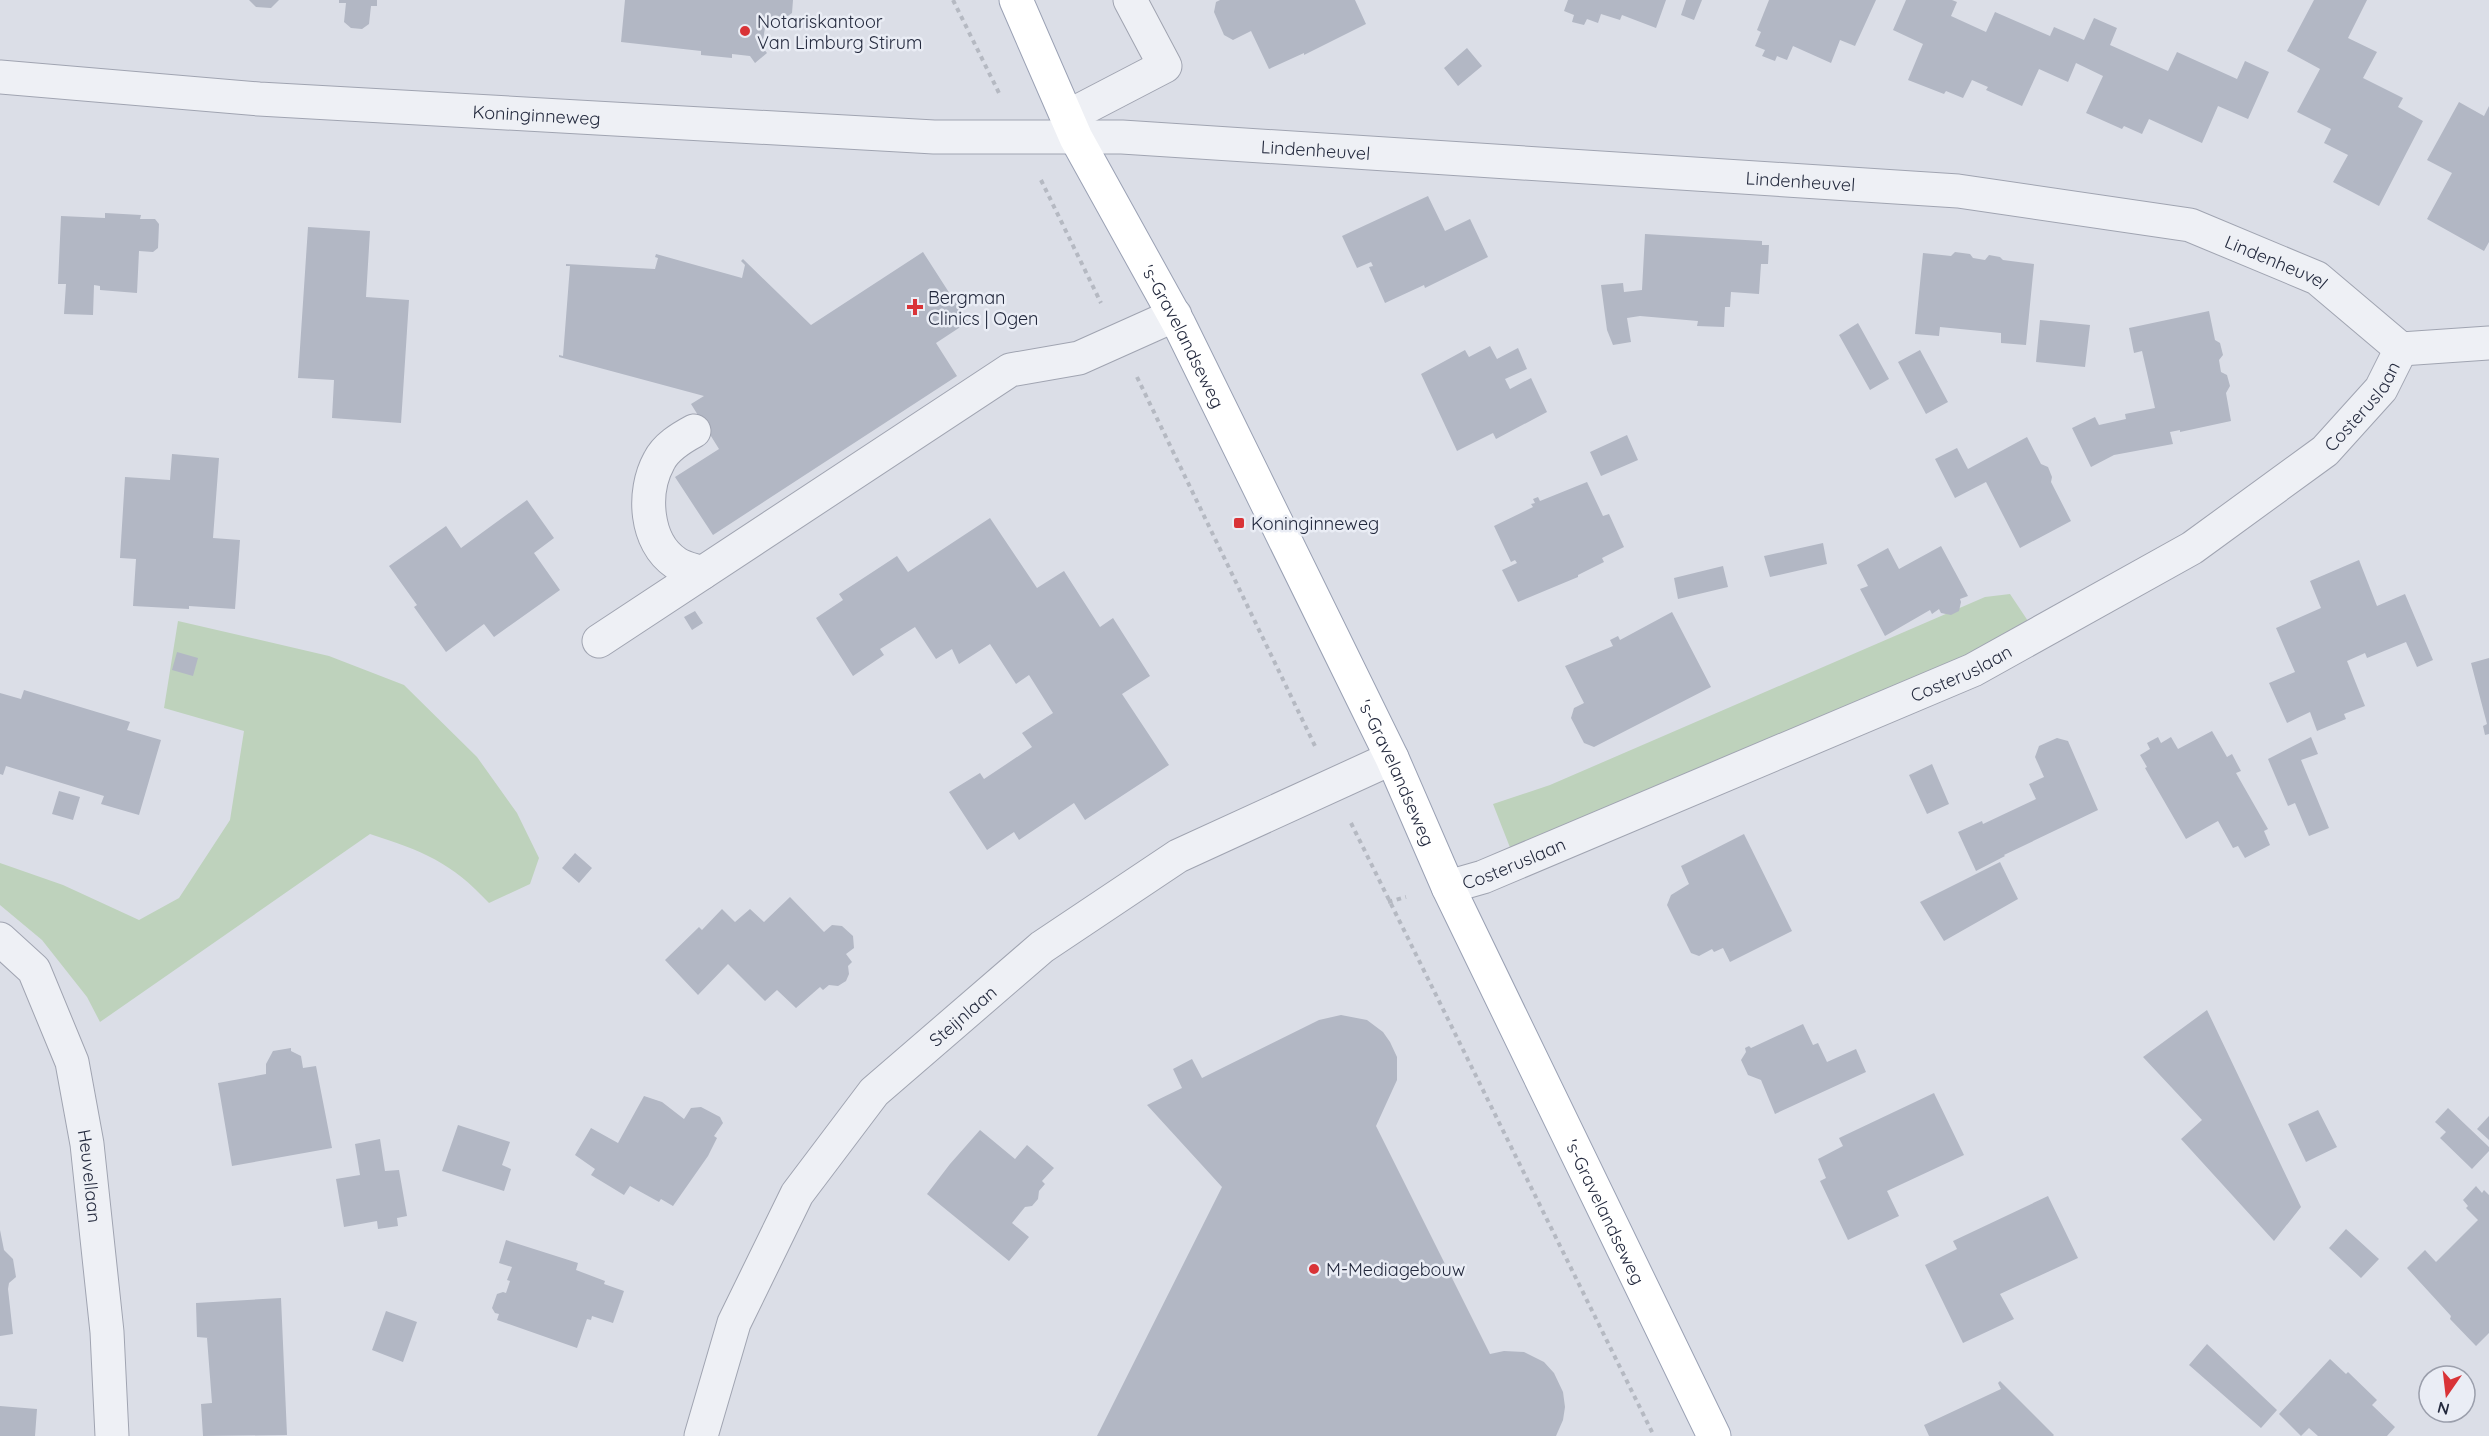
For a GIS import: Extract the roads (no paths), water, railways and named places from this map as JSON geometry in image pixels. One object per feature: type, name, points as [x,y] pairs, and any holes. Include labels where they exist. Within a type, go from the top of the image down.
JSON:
[{"type":"main road","name":"'s-Gravelandseweg","points":[[1016,0],[1071,127],[1174,315],[1392,758],[1448,887],[1714,1436]]},
{"type":"street","points":[[1071,127],[1165,66],[1130,0]]},
{"type":"street","name":"Koninginneweg","points":[[0,77],[271,100],[934,137],[1019,136],[1071,127]]},
{"type":"street","name":"Lindenheuvel","points":[[1071,127],[1122,137],[1958,191],[2190,225],[2317,278],[2401,349]]},
{"type":"street","points":[[599,641],[1010,370],[1079,358],[1174,315]]},
{"type":"street","points":[[2401,349],[2489,344]]},
{"type":"street","name":"Costeruslaan","points":[[1448,887],[1483,877],[1973,670],[2192,548],[2325,451],[2381,389],[2401,349]]},
{"type":"street","points":[[694,431],[667,450],[659,459],[652,475],[649,515],[655,537],[664,553],[678,564],[702,573]]},
{"type":"street","name":"Steijnlaan","points":[[701,1436],[734,1323],[797,1194],[874,1092],[1042,947],[1178,856],[1392,758]]},
{"type":"street","name":"Heuvellaan","points":[[0,939],[34,970],[72,1062],[87,1144],[106,1332],[112,1436]]},
{"type":"place","name":"Notariskantoor Van Limburg Stirum","points":[[745,31]]},
{"type":"place","name":"Bergman Clinics | Ogen","points":[[915,307]]},
{"type":"place","name":"Koninginneweg","points":[[1239,523]]},
{"type":"place","name":"M-Mediagebouw","points":[[1314,1269]]}]
